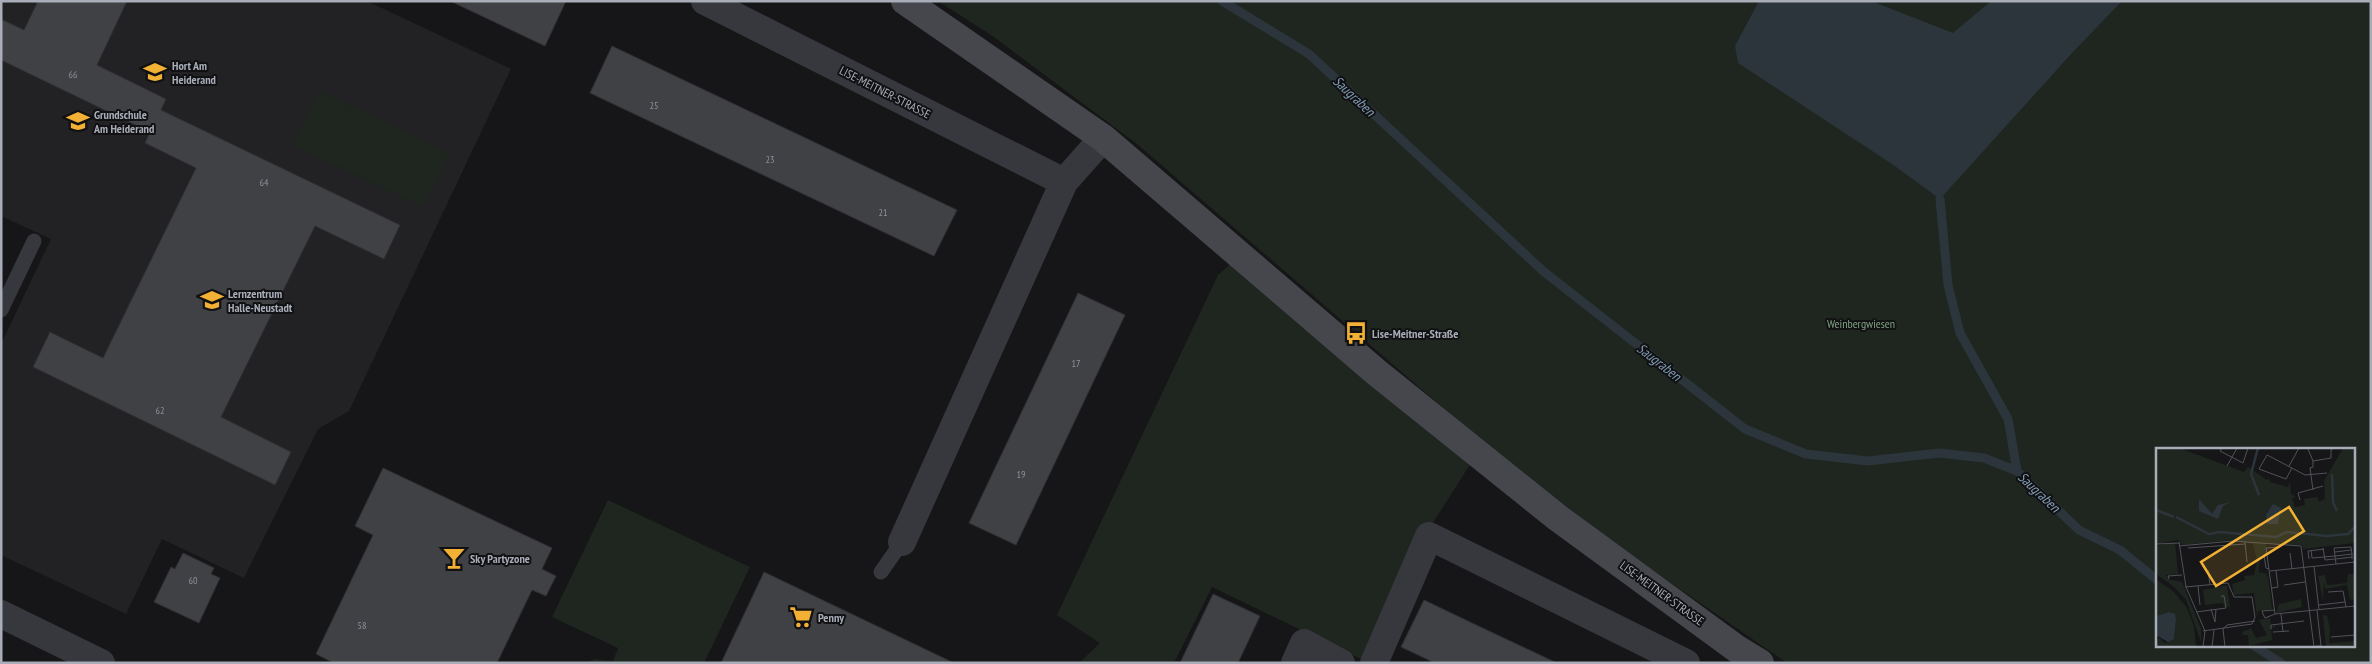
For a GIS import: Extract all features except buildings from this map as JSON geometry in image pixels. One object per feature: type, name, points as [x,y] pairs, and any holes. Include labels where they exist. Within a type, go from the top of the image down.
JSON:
[{"type":"street","name":"LISE-MEITNER-STRASSE","points":[[705,1],[1064,182]]},
{"type":"street","name":"LISE-MEITNER-STRASSE","points":[[905,1],[1103,138],[1376,372],[1558,518],[1760,663]]},
{"type":"street","points":[[902,542],[1064,182],[1103,138]]},
{"type":"street","points":[[1374,663],[1429,536],[1686,663]]},
{"type":"street","points":[[1,614],[101,663]]},
{"type":"street","points":[[1295,663],[1304,643],[1341,663]]},
{"type":"lane","points":[[1,310],[34,241]]},
{"type":"lane","points":[[881,572],[902,542]]},
{"type":"shaded area","name":"Lernzentrum Halle-Neustadt","points":[[1,1],[367,1],[511,69],[349,411],[318,429],[244,578],[162,539],[126,614],[1,555],[1,344],[51,239],[1,216]]},
{"type":"shaded area","points":[[1759,1],[1871,1],[1953,33],[1991,1],[2122,1],[2072,53],[1940,199],[1892,164],[1738,63],[1735,46]]},
{"type":"green space","name":"Weinbergwiesen","points":[[938,1],[2371,1],[2371,663],[1787,663],[1612,542],[1477,437],[1137,144],[994,37]]},
{"type":"green space","points":[[319,91],[449,153],[423,207],[294,145]]},
{"type":"green space","points":[[1236,259],[1478,452],[1429,529],[1367,662],[1212,587],[1174,663],[1079,663],[1100,643],[1057,615],[1218,275]]},
{"type":"green space","points":[[608,500],[750,567],[704,663],[585,663],[595,659],[613,661],[618,648],[552,617]]},
{"type":"waterway","name":"Saugraben","points":[[1222,1],[1309,54],[1543,271],[1745,429],[1806,454],[1868,461],[1939,453],[1984,458],[2017,471],[2079,530],[2120,550],[2156,579]]},
{"type":"waterway","points":[[1940,199],[1948,285],[1960,333],[2008,419],[2017,471]]},
{"type":"waterway","name":"Saugraben","points":[[2255,646],[2281,663]]},
{"type":"place","name":"Hort Am Heiderand","points":[[155,72]]},
{"type":"place","name":"Grundschule Am Heiderand","points":[[78,121]]},
{"type":"place","name":"Lernzentrum Halle-Neustadt","points":[[212,300]]},
{"type":"place","name":"Lise-Meitner-Straße","points":[[1356,333]]},
{"type":"place","name":"Sky Partyzone","points":[[454,558]]},
{"type":"place","name":"Penny","points":[[801,617]]}]
